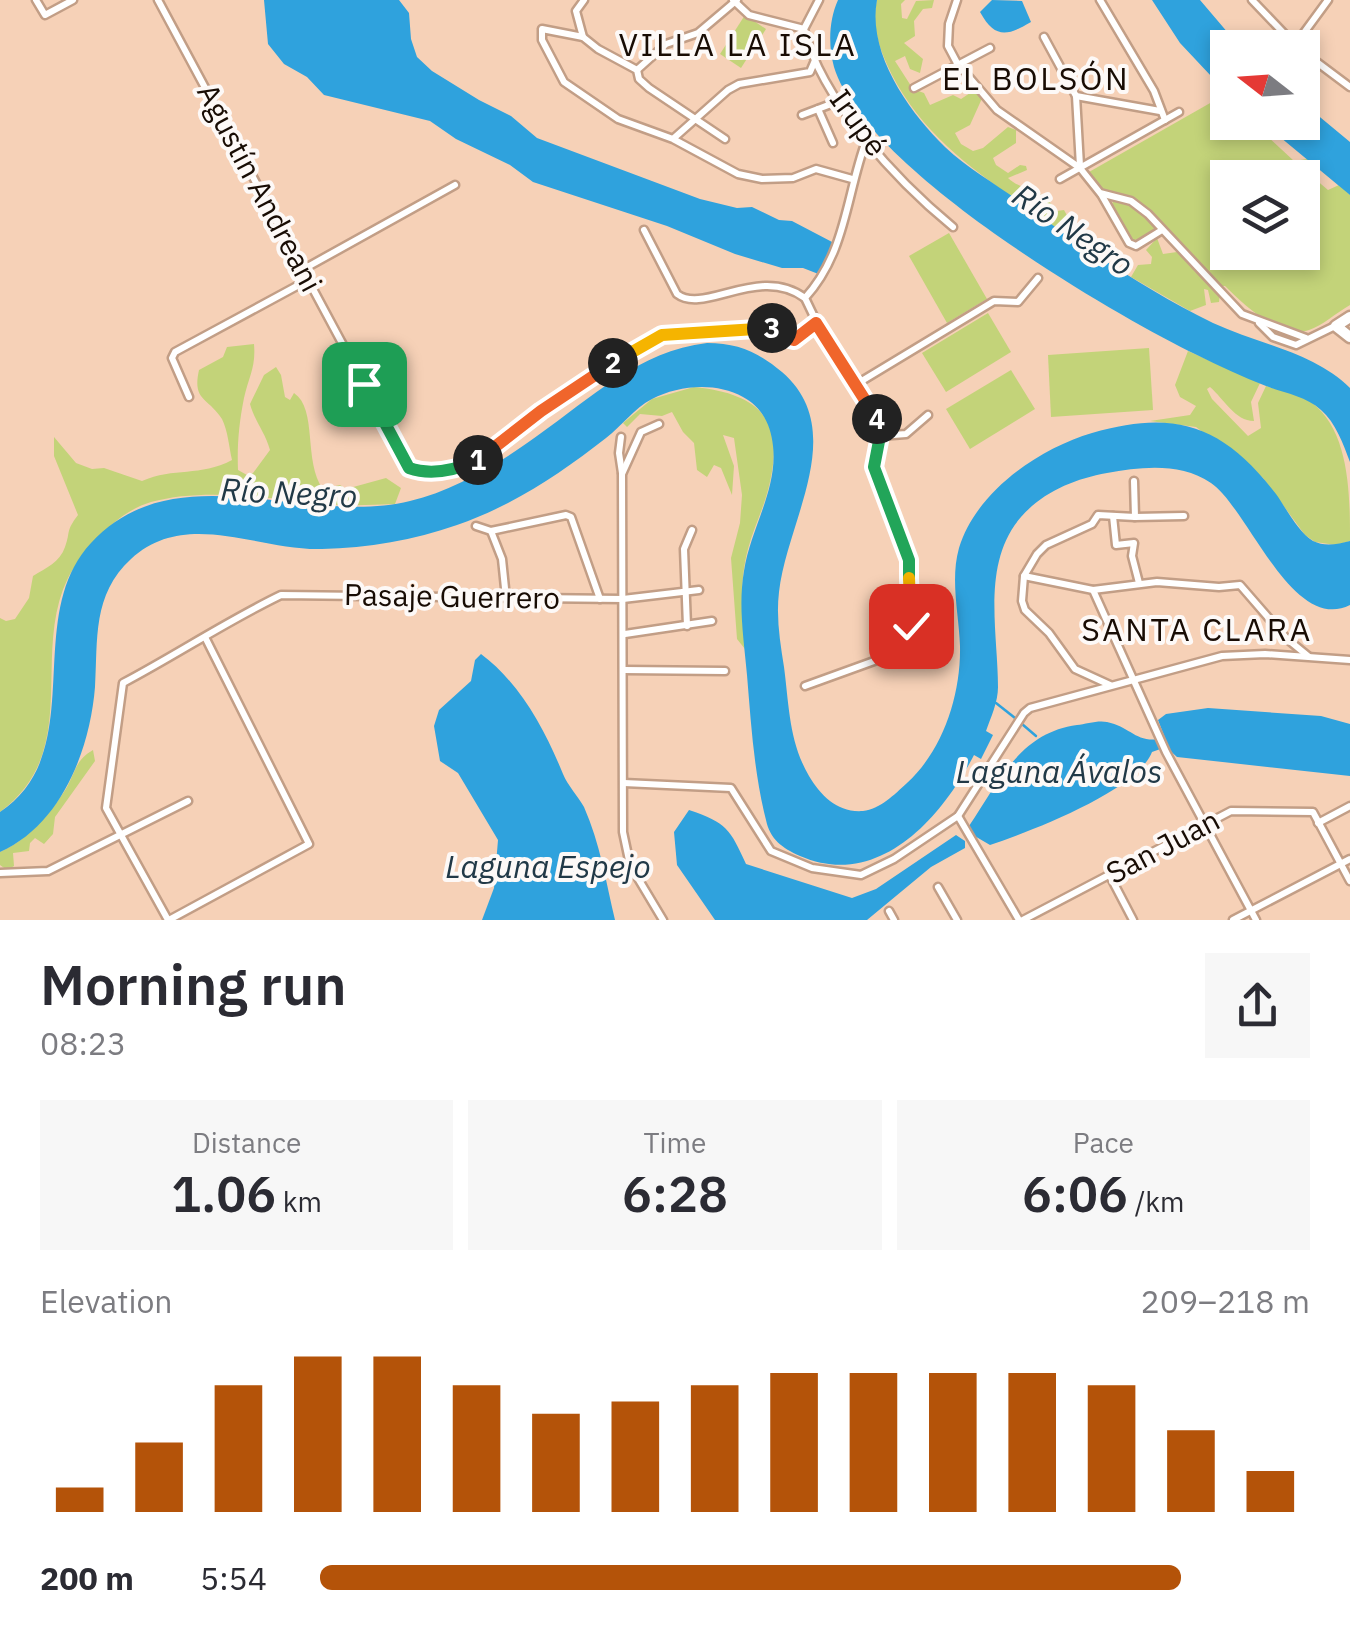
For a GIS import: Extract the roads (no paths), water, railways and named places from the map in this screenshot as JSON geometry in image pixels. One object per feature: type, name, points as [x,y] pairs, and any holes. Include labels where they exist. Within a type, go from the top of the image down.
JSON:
[{"type":"street","points":[[36,0],[44,16],[74,0]]},
{"type":"street","name":"Agustín Andreani","points":[[158,0],[409,468],[454,471],[479,460],[541,411],[662,335],[772,328],[782,337],[794,340],[816,323]]},
{"type":"street","points":[[583,37],[576,11],[584,0]]},
{"type":"street","points":[[637,70],[666,44],[698,32],[735,0],[750,14],[804,29],[818,0]]},
{"type":"street","points":[[957,0],[949,24],[948,46],[957,63],[997,110],[1080,168],[1100,193],[1129,244],[1136,246],[1162,230]]},
{"type":"street","points":[[1100,0],[1154,91],[1163,116]]},
{"type":"street","points":[[1252,0],[1281,30]]},
{"type":"street","points":[[1309,30],[1328,0]]},
{"type":"street","points":[[725,139],[649,88],[637,70],[583,37],[542,28],[542,40],[564,82],[618,119],[673,138],[738,174],[762,179],[793,178],[816,169],[852,179]]},
{"type":"street","name":"Irupé","points":[[804,29],[839,100],[866,142],[924,203],[953,227]]},
{"type":"street","points":[[1044,37],[1076,96],[1080,168]]},
{"type":"street","points":[[914,88],[990,48]]},
{"type":"street","points":[[673,138],[739,84],[810,72],[816,57]]},
{"type":"street","points":[[1320,64],[1350,87]]},
{"type":"street","points":[[1076,96],[1163,116]]},
{"type":"street","points":[[802,116],[839,100]]},
{"type":"street","points":[[818,109],[834,143]]},
{"type":"street","points":[[1060,179],[1163,116],[1179,112]]},
{"type":"street","points":[[806,298],[820,282],[844,230],[852,179],[866,142]]},
{"type":"street","points":[[302,270],[455,185]]},
{"type":"street","points":[[1100,193],[1131,201],[1242,314],[1306,338]]},
{"type":"street","points":[[644,230],[676,294],[683,299],[700,299],[758,284],[784,288],[806,298],[816,323],[878,421],[880,436],[874,467],[909,560],[911,626],[898,652],[805,686]]},
{"type":"street","points":[[855,385],[994,300],[1018,302],[1038,278]]},
{"type":"street","points":[[189,398],[173,366],[176,352],[308,280]]},
{"type":"street","points":[[1254,319],[1273,337],[1296,345],[1350,317]]},
{"type":"street","points":[[1336,326],[1350,338]]},
{"type":"street","points":[[880,436],[906,434],[928,415]]},
{"type":"street","points":[[622,474],[641,432],[659,424]]},
{"type":"street","points":[[621,437],[626,851],[630,865],[663,920]]},
{"type":"street","points":[[1134,481],[1135,516]]},
{"type":"street","points":[[476,526],[491,531],[566,514],[574,519],[600,599]]},
{"type":"street","points":[[1112,686],[1075,669],[1049,633],[1025,610],[1024,576],[1046,545],[1092,524],[1098,515],[1184,516]]},
{"type":"street","points":[[1113,516],[1116,545],[1134,543],[1132,556],[1139,583]]},
{"type":"street","points":[[687,626],[684,549],[692,530]]},
{"type":"street","points":[[491,531],[502,559],[506,598]]},
{"type":"street","points":[[1024,576],[1092,590],[1139,583],[1240,585],[1286,638],[1309,657]]},
{"type":"street","name":"Pasaje Guerrero","points":[[206,638],[239,615],[281,595],[623,599],[699,590]]},
{"type":"street","points":[[1092,590],[1166,752],[1256,920]]},
{"type":"street","points":[[624,634],[712,621]]},
{"type":"street","points":[[206,638],[310,844],[168,920],[106,808],[122,683],[206,638]]},
{"type":"street","points":[[1274,655],[1286,638]]},
{"type":"street","points":[[624,783],[731,788],[771,851],[796,864],[848,876],[861,875],[894,859],[958,816],[1024,712],[1042,704],[1222,656],[1274,655],[1350,661]]},
{"type":"street","points":[[624,670],[725,671]]},
{"type":"street","points":[[0,873],[48,872],[188,801]]},
{"type":"street","points":[[1350,806],[1318,823],[1350,882]]},
{"type":"street","name":"San Juan","points":[[1021,920],[1231,811],[1312,812],[1318,823]]},
{"type":"street","points":[[958,816],[1021,920]]},
{"type":"street","points":[[1233,920],[1350,859]]},
{"type":"street","points":[[1110,876],[1133,920]]},
{"type":"street","points":[[938,886],[956,920]]},
{"type":"street","points":[[889,911],[894,920]]},
{"type":"water","points":[[264,0],[399,0],[409,13],[417,57],[432,71],[511,116],[537,138],[700,199],[737,208],[752,207],[779,220],[792,221],[834,243],[821,275],[735,254],[667,226],[533,182],[430,121],[324,95],[307,77],[284,64],[268,44]]},
{"type":"water","points":[[838,0],[877,0],[878,40],[894,80],[918,117],[962,162],[1162,296],[1213,323],[1303,357],[1350,388],[1350,462],[1335,427],[1315,405],[1214,363],[1105,305],[992,232],[890,148],[854,106],[834,67],[830,33]]},
{"type":"water","points":[[992,0],[1022,1],[1031,22],[1008,32],[996,31],[980,12]]},
{"type":"water","points":[[1152,0],[1200,0],[1226,30],[1210,30],[1210,75],[1180,43]]},
{"type":"water","points":[[1320,117],[1350,142],[1350,195],[1320,170],[1320,160],[1308,160],[1284,140],[1320,140]]},
{"type":"water","points":[[707,343],[738,347],[773,365],[802,395],[811,421],[809,477],[784,564],[778,601],[779,630],[797,750],[819,790],[846,809],[863,811],[881,804],[907,783],[931,755],[947,720],[957,683],[960,646],[955,572],[967,528],[994,491],[1031,462],[1071,440],[1148,423],[1173,424],[1216,438],[1256,471],[1308,537],[1327,544],[1350,541],[1350,605],[1329,609],[1309,602],[1290,586],[1225,497],[1199,476],[1173,469],[1133,469],[1060,488],[1021,517],[1001,555],[994,599],[998,693],[986,731],[993,735],[981,759],[974,755],[944,803],[925,824],[881,856],[855,864],[829,864],[800,856],[778,842],[766,820],[754,748],[742,623],[747,556],[771,478],[770,431],[760,411],[743,397],[709,387],[686,388],[646,403],[606,438],[535,488],[441,530],[391,542],[322,549],[199,534],[175,536],[152,544],[118,573],[103,603],[92,711],[79,760],[68,783],[40,824],[0,852],[0,812],[27,786],[43,755],[60,608],[71,574],[91,543],[125,516],[162,501],[202,496],[370,506],[427,496],[508,456],[638,366],[682,348]]},
{"type":"water","name":"Laguna Espejo","points":[[481,654],[508,679],[530,708],[584,807],[615,920],[482,920],[494,888],[498,840],[458,773],[440,761],[434,726],[439,710],[471,681],[475,660]]},
{"type":"water","name":"Laguna Ávalos","points":[[1208,708],[1321,716],[1350,724],[1350,776],[1177,757],[1166,747],[1152,752],[1126,781],[1054,820],[990,845],[973,835],[969,826],[1001,777],[1040,738],[1057,730],[1100,721],[1155,740],[1165,738],[1158,720],[1166,714]]},
{"type":"water","name":"Laguna Ávalos","points":[[689,810],[726,829],[746,864],[852,898],[876,889],[956,835],[965,841],[965,848],[931,867],[867,920],[715,920],[677,865],[674,832]]},
{"type":"waterway","points":[[996,703],[1015,718]]},
{"type":"waterway","points":[[1022,724],[1036,736]]},
{"type":"district","name":"VILLA LA ISLA","points":[[738,45]]},
{"type":"district","name":"EL BOLSÓN","points":[[1036,79]]},
{"type":"district","name":"SANTA CLARA","points":[[1197,630]]},
{"type":"water label","name":"Río Negro","points":[[1073,230]]},
{"type":"water label","name":"Río Negro","points":[[289,493]]}]
